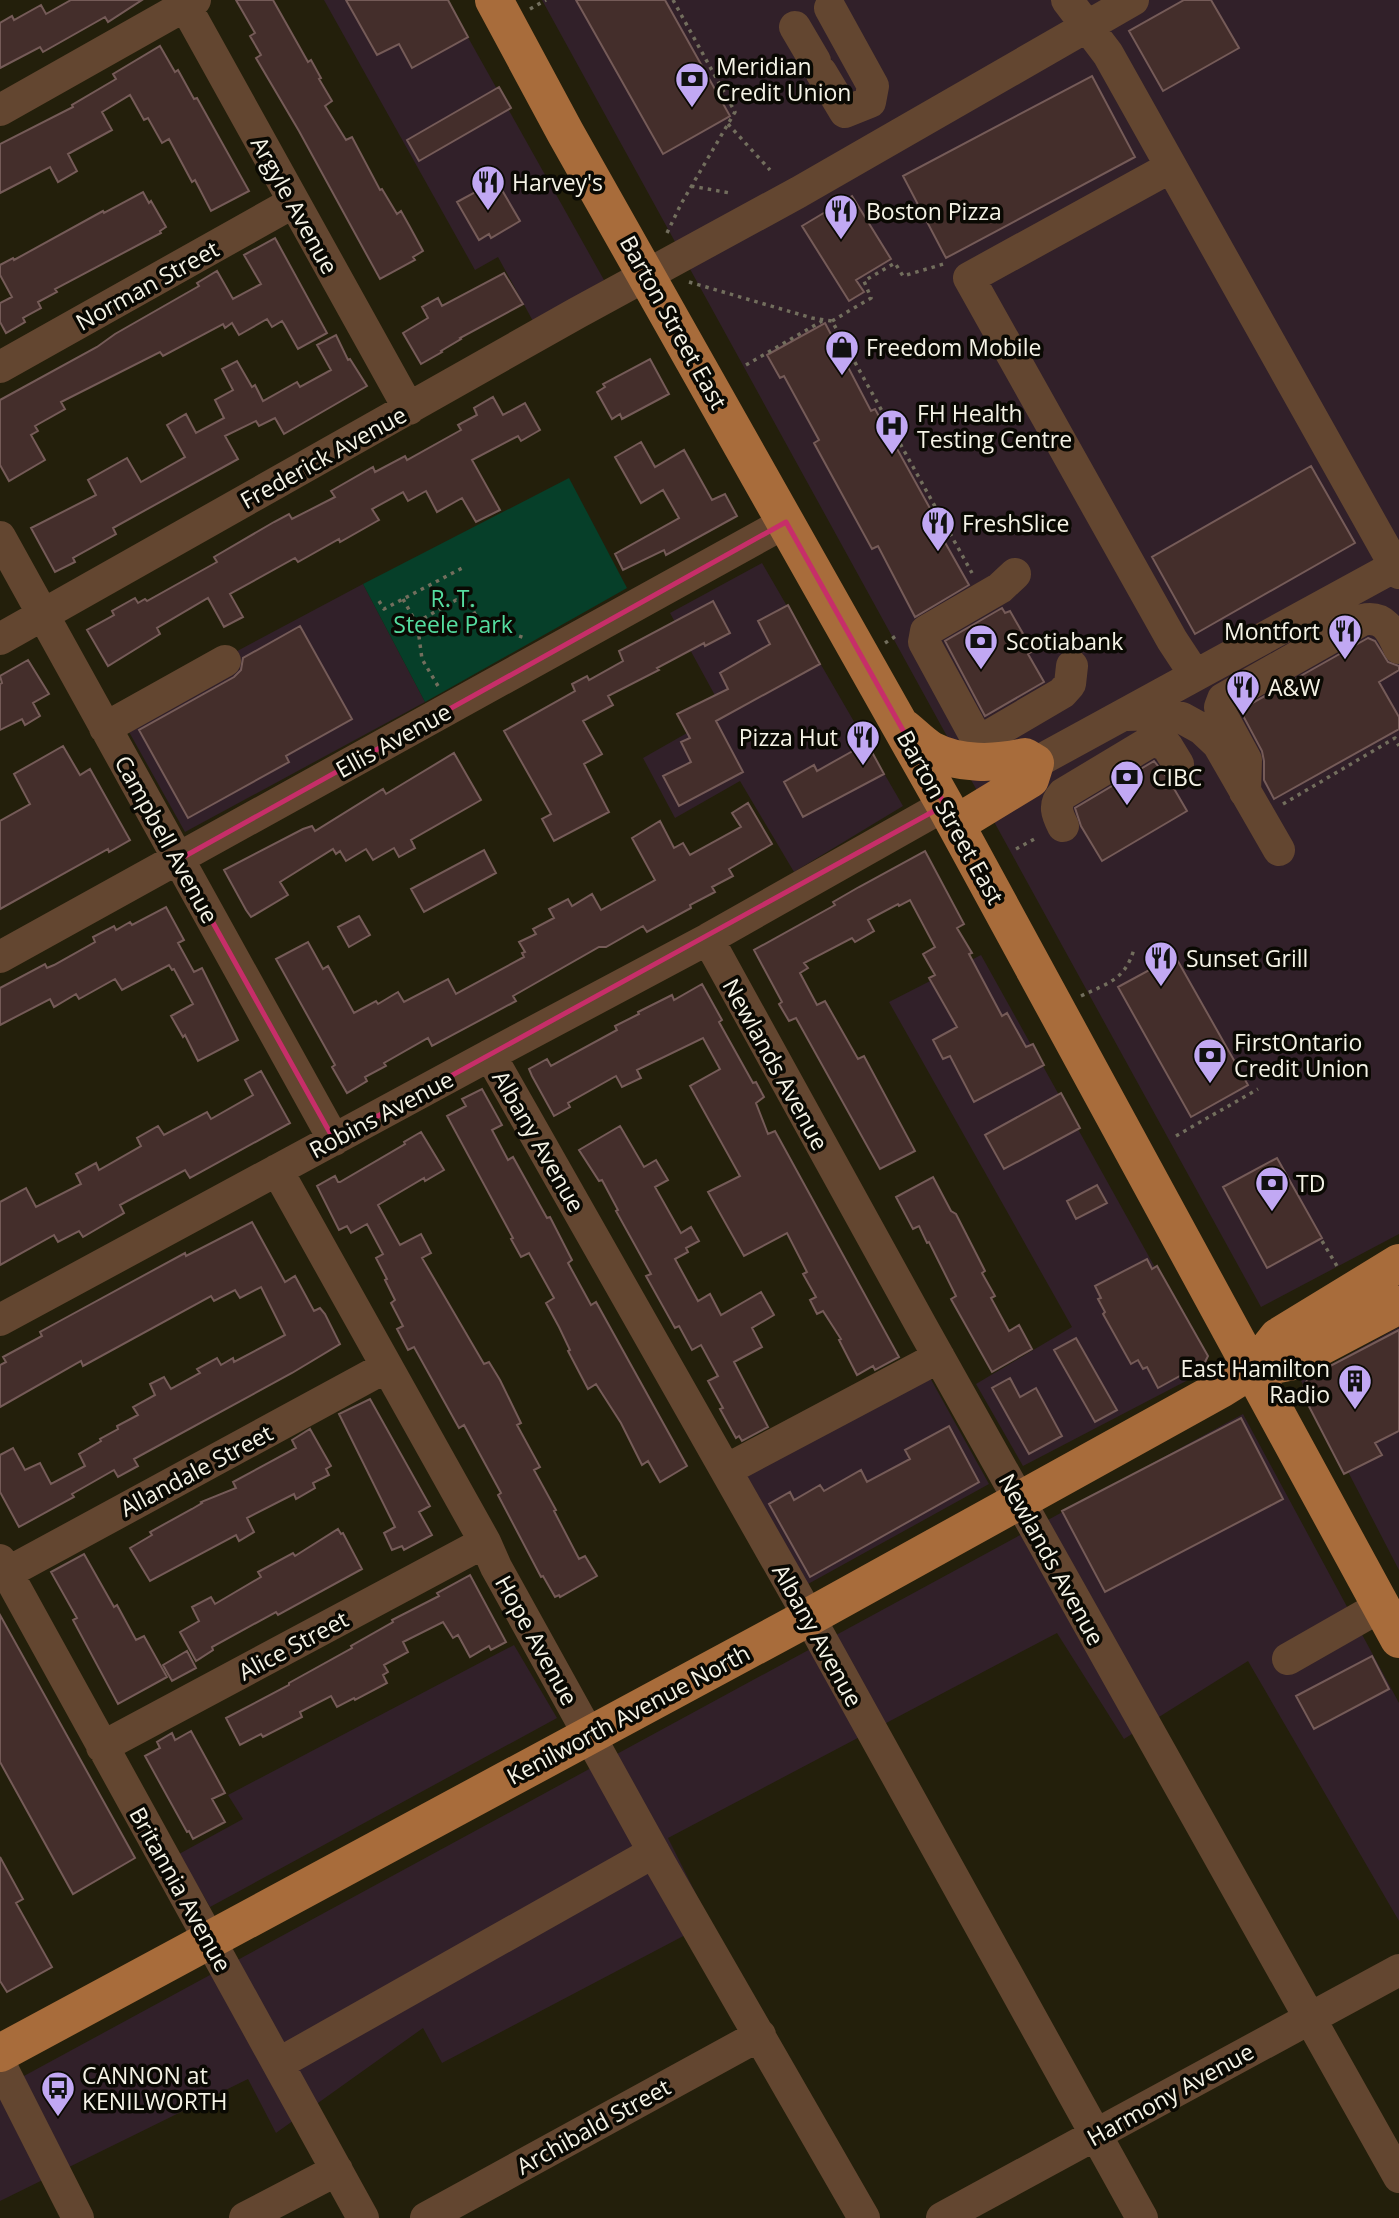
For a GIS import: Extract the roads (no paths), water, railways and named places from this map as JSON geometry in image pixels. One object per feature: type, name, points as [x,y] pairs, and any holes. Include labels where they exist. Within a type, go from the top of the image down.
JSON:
[{"type":"main road","name":"Barton Street East","points":[[495,0],[565,132],[951,815],[1399,1639]]},
{"type":"main road","points":[[900,725],[930,749],[957,760],[1006,762],[1025,757],[1035,763],[1030,779],[951,815]]},
{"type":"main road","name":"Kenilworth Avenue North","points":[[0,2053],[809,1617],[1221,1389],[1253,1369],[1278,1337],[1399,1264]]},
{"type":"main road","name":"Kenilworth Avenue North","points":[[1253,1369],[1293,1362],[1399,1305]]},
{"type":"street","points":[[1035,763],[1398,567],[1108,54],[1067,0]]},
{"type":"street","name":"Frederick Avenue","points":[[0,639],[799,192],[1133,0]]},
{"type":"street","points":[[0,110],[188,2]]},
{"type":"street","name":"Argyle Avenue","points":[[188,2],[293,202],[409,409]]},
{"type":"street","points":[[795,27],[845,112],[870,102],[873,86],[830,8]]},
{"type":"street","points":[[1171,167],[969,278],[1172,640],[1195,676]]},
{"type":"street","name":"Norman Street","points":[[0,367],[293,202]]},
{"type":"street","name":"Ellis Avenue","points":[[0,957],[786,522]]},
{"type":"street","name":"Campbell Avenue","points":[[0,537],[334,1140]]},
{"type":"street","points":[[1015,574],[1000,588],[926,631],[924,642],[973,732],[985,738],[1062,692],[1070,684],[1072,666]]},
{"type":"street","points":[[1252,805],[1246,760],[1221,715],[1223,699],[1362,620],[1384,623],[1390,628],[1399,648]]},
{"type":"street","points":[[105,728],[225,661]]},
{"type":"street","points":[[1123,715],[1160,714],[1182,718],[1202,729],[1218,744],[1279,850]]},
{"type":"street","points":[[1063,826],[1056,809],[1063,794],[1153,740],[1167,746],[1178,764]]},
{"type":"street","name":"Robins Avenue","points":[[0,1320],[708,939],[951,815]]},
{"type":"street","name":"Newlands Avenue","points":[[708,939],[1399,2177]]},
{"type":"street","name":"Albany Avenue","points":[[490,1055],[809,1617],[1142,2218]]},
{"type":"street","name":"Hope Avenue","points":[[277,1170],[654,1852],[864,2218]]},
{"type":"street","points":[[726,1470],[939,1357]]},
{"type":"street","name":"Allandale Street","points":[[3,1566],[386,1367]]},
{"type":"street","name":"Alice Street","points":[[102,1747],[485,1542]]},
{"type":"street","name":"Britannia Avenue","points":[[3,1566],[363,2218]]},
{"type":"street","points":[[1288,1659],[1381,1606]]},
{"type":"street","points":[[278,2064],[654,1852]]},
{"type":"street","name":"Harmony Avenue","points":[[942,2218],[1399,1970]]},
{"type":"street","name":"Archibald Street","points":[[426,2218],[760,2035]]},
{"type":"street","points":[[0,2064],[78,2218]]},
{"type":"street","points":[[245,2218],[337,2170]]},
{"type":"place","name":"Meridian Credit Union","points":[[692,109]]},
{"type":"place","name":"Harvey's","points":[[488,212]]},
{"type":"place","name":"Boston Pizza","points":[[841,241]]},
{"type":"place","name":"Freedom Mobile","points":[[842,377]]},
{"type":"place","name":"FH Health Testing Centre","points":[[892,456]]},
{"type":"place","name":"FreshSlice","points":[[938,553]]},
{"type":"place","name":"Montfort","points":[[1345,661]]},
{"type":"place","name":"Scotiabank","points":[[981,671]]},
{"type":"place","name":"A&W","points":[[1243,717]]},
{"type":"place","name":"Pizza Hut","points":[[863,767]]},
{"type":"place","name":"CIBC","points":[[1127,807]]},
{"type":"place","name":"Sunset Grill","points":[[1161,988]]},
{"type":"place","name":"FirstOntario Credit Union","points":[[1210,1085]]},
{"type":"place","name":"TD","points":[[1272,1213]]},
{"type":"place","name":"East Hamilton Radio","points":[[1355,1411]]},
{"type":"place","name":"CANNON at KENILWORTH","points":[[58,2118]]},
{"type":"park label","name":"R. T. Steele Park","points":[[453,611]]}]
